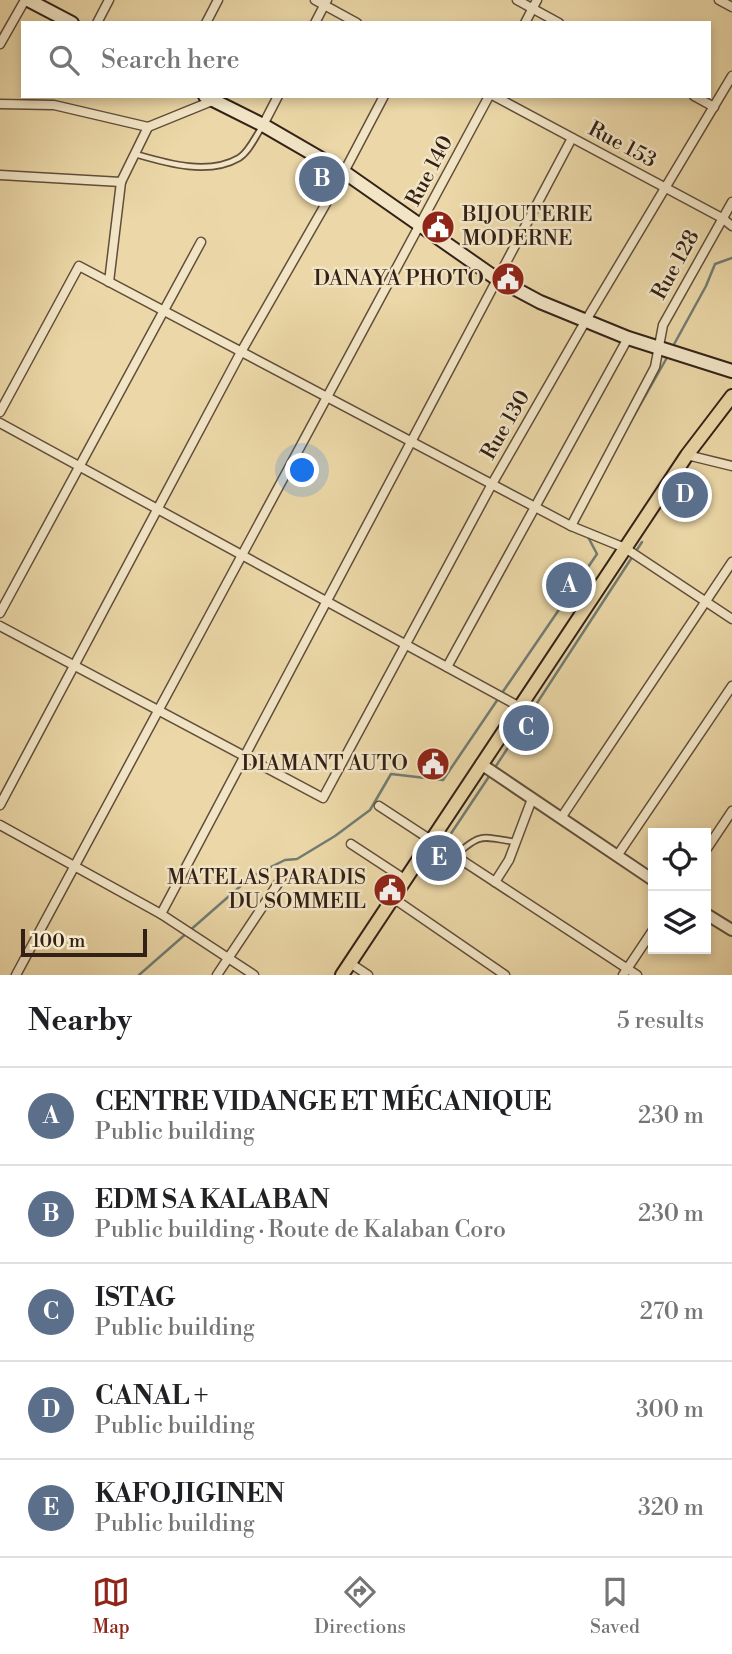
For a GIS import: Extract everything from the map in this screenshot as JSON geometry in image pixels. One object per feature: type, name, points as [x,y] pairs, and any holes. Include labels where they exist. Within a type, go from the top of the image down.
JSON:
[{"type":"main road","points":[[27,0],[68,21]]},
{"type":"main road","points":[[209,99],[263,125],[344,172],[497,279],[585,322],[732,371]]},
{"type":"main road","points":[[342,975],[687,455],[732,396]]},
{"type":"street","points":[[0,44],[27,0]]},
{"type":"street","points":[[98,21],[109,0]]},
{"type":"street","points":[[207,21],[218,0]]},
{"type":"street","points":[[315,0],[326,3],[354,21]]},
{"type":"street","points":[[517,0],[555,21]]},
{"type":"street","points":[[526,21],[537,0]]},
{"type":"street","points":[[719,0],[732,7]]},
{"type":"street","points":[[316,21],[326,3]]},
{"type":"street","name":"Rue 130","points":[[244,756],[323,798],[492,484],[732,76]]},
{"type":"street","points":[[54,105],[58,98]]},
{"type":"street","points":[[263,125],[277,98]]},
{"type":"street","points":[[0,805],[241,352],[344,172],[383,98]]},
{"type":"street","name":"Rue 140","points":[[16,975],[488,98]]},
{"type":"street","name":"Rue 153","points":[[498,98],[722,218],[732,226]]},
{"type":"street","points":[[698,98],[714,107]]},
{"type":"street","points":[[0,104],[54,105],[148,127],[209,99]]},
{"type":"street","points":[[109,282],[121,182],[148,127]]},
{"type":"street","points":[[161,914],[572,138]]},
{"type":"street","points":[[0,175],[121,182]]},
{"type":"street","name":"Rue 128","points":[[571,527],[665,349],[663,325],[732,202]]},
{"type":"street","points":[[0,614],[201,242]]},
{"type":"street","points":[[0,412],[79,266],[571,527],[625,548],[732,619]]},
{"type":"street","points":[[447,667],[628,338]]},
{"type":"street","points":[[0,423],[520,707]]},
{"type":"street","points":[[687,455],[732,466]]},
{"type":"street","points":[[561,818],[732,562]]},
{"type":"street","points":[[0,626],[244,756]]},
{"type":"street","points":[[617,856],[732,686]]},
{"type":"street","points":[[481,764],[648,877]]},
{"type":"street","points":[[495,882],[516,843],[532,799]]},
{"type":"street","points":[[379,806],[626,972],[637,975]]},
{"type":"street","points":[[711,842],[732,811]]},
{"type":"street","points":[[0,825],[161,914],[254,975]]},
{"type":"street","points":[[351,844],[406,880]]},
{"type":"street","points":[[217,975],[281,879]]},
{"type":"street","points":[[393,898],[505,975]]},
{"type":"street","points":[[711,917],[732,930]]},
{"type":"street","points":[[626,972],[648,938]]},
{"type":"street","points":[[350,963],[368,975]]},
{"type":"lane","points":[[134,154],[181,167],[226,162],[240,158],[263,125]]},
{"type":"lane","points":[[455,856],[481,836],[516,843]]},
{"type":"waterway","points":[[672,348],[715,264],[732,258]]},
{"type":"waterway","points":[[622,437],[669,354]]},
{"type":"waterway","points":[[502,693],[597,554],[587,535]]},
{"type":"waterway","points":[[494,769],[642,542]]},
{"type":"waterway","points":[[139,975],[252,876],[285,860],[297,859],[370,810],[391,774],[443,780],[498,699]]},
{"type":"waterway","points":[[432,862],[490,775]]},
{"type":"place","name":"EDM SA KALABAN","points":[[322,179]]},
{"type":"place","name":"BIJOUTERIE MODERNE","points":[[438,227]]},
{"type":"place","name":"DANAYA PHOTO","points":[[508,279]]},
{"type":"place","name":"CANAL +","points":[[685,495]]},
{"type":"place","name":"CENTRE VIDANGE ET MÉCANIQUE","points":[[569,585]]},
{"type":"place","name":"ISTAG","points":[[526,728]]},
{"type":"place","name":"DIAMANT AUTO","points":[[433,764]]},
{"type":"place","name":"KAFO JIGINEN","points":[[439,858]]},
{"type":"place","name":"MATELAS PARADIS DU SOMMEIL","points":[[390,890]]}]
